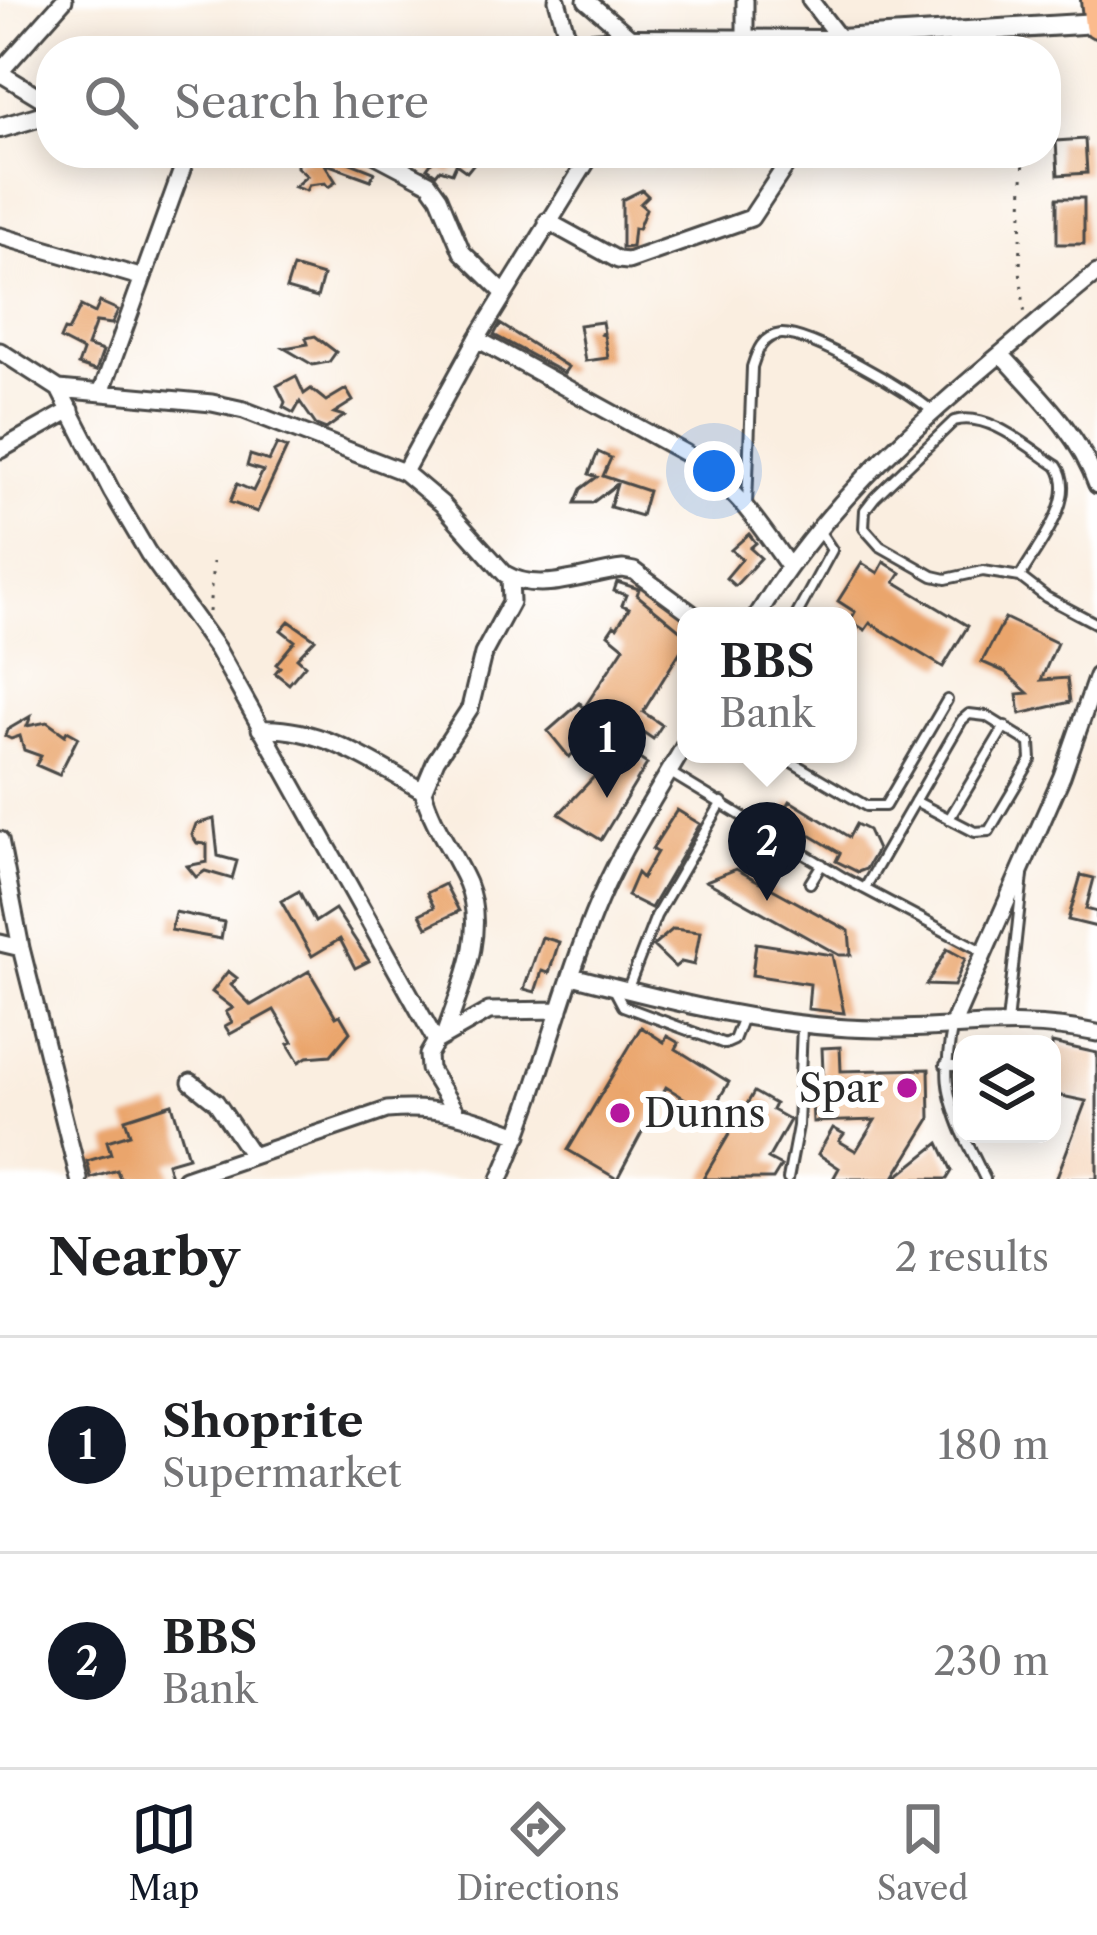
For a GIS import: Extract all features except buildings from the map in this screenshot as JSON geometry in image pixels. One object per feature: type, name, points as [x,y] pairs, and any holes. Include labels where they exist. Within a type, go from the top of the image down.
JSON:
[{"type":"main road","points":[[1094,0],[1097,24]]},
{"type":"street","points":[[36,97],[0,72],[64,0]]},
{"type":"street","points":[[557,0],[567,36]]},
{"type":"street","points":[[586,0],[628,36]]},
{"type":"street","points":[[745,0],[746,36]]},
{"type":"street","points":[[810,0],[838,36]]},
{"type":"street","points":[[891,36],[1097,24]]},
{"type":"street","points":[[0,128],[36,114]]},
{"type":"street","points":[[101,393],[182,168]]},
{"type":"street","points":[[400,168],[429,183],[468,260],[504,293]]},
{"type":"street","points":[[404,472],[477,339],[582,168]]},
{"type":"street","points":[[548,221],[628,261],[751,218],[784,168]]},
{"type":"street","points":[[0,236],[140,278]]},
{"type":"street","points":[[762,607],[817,527],[887,452],[1097,273]]},
{"type":"street","points":[[477,339],[686,453],[728,483],[788,565]]},
{"type":"street","points":[[0,351],[59,389],[244,410],[404,472],[442,504],[510,578],[542,583],[623,569],[683,607]]},
{"type":"street","points":[[1001,354],[1063,424],[1088,460],[1097,485]]},
{"type":"street","points":[[59,389],[112,493],[148,553],[218,649],[440,1039]]},
{"type":"street","points":[[0,450],[71,410]]},
{"type":"street","points":[[454,1111],[429,1069],[428,1055],[440,1039],[473,948],[471,894],[436,828],[423,791],[436,760],[470,708],[483,654],[511,602],[510,578]]},
{"type":"street","points":[[952,1026],[1062,776],[1097,676]]},
{"type":"street","points":[[260,729],[279,728],[321,738],[423,791]]},
{"type":"street","points":[[500,1179],[595,908],[677,758]]},
{"type":"street","points":[[0,840],[21,948],[79,1179]]},
{"type":"street","points":[[0,943],[21,948]]},
{"type":"street","points":[[572,976],[802,1026],[880,1029],[1036,1022],[1097,1033]]},
{"type":"street","points":[[440,1039],[489,1011],[560,1010]]},
{"type":"street","points":[[191,1082],[215,1102],[250,1154]]},
{"type":"street","points":[[185,1179],[387,1109],[422,1106],[454,1111],[519,1135]]},
{"type":"lane","points":[[747,506],[752,367],[758,347],[770,337],[784,333],[804,339],[906,390],[932,411]]},
{"type":"lane","points":[[1020,577],[1060,505],[1064,477],[1057,466],[982,421],[968,417],[954,421],[874,497],[865,510],[864,528],[880,546],[933,576],[946,579],[983,571],[1020,577],[1046,597],[1097,623]]},
{"type":"lane","points":[[801,607],[832,550],[817,527]]},
{"type":"lane","points":[[793,763],[866,806],[884,806],[947,700]]},
{"type":"lane","points":[[865,888],[915,801],[962,720],[974,713],[1005,726],[1025,737],[1033,751],[1005,808],[982,834],[915,801]]},
{"type":"lane","points":[[949,819],[1005,726]]},
{"type":"lane","points":[[669,772],[822,864],[985,953]]},
{"type":"lane","points":[[722,802],[656,916],[620,990],[623,1006],[725,1043],[734,1040],[743,1016]]},
{"type":"lane","points":[[810,884],[822,864]]},
{"type":"lane","points":[[1007,1023],[1024,865]]},
{"type":"lane","points":[[788,1179],[797,1126],[802,1026]]},
{"type":"lane","points":[[952,1026],[945,1065],[953,1109]]},
{"type":"lane","points":[[945,1065],[953,1066]]},
{"type":"lane","points":[[968,1143],[985,1179]]},
{"type":"path","points":[[1023,168],[1020,270],[1029,330]]},
{"type":"path","points":[[209,614],[212,562]]},
{"type":"place","name":"Shoprite","points":[[607,798]]},
{"type":"place","name":"BBS","points":[[767,901]]},
{"type":"place","name":"Spar","points":[[907,1088]]},
{"type":"place","name":"Dunns","points":[[620,1113]]}]
